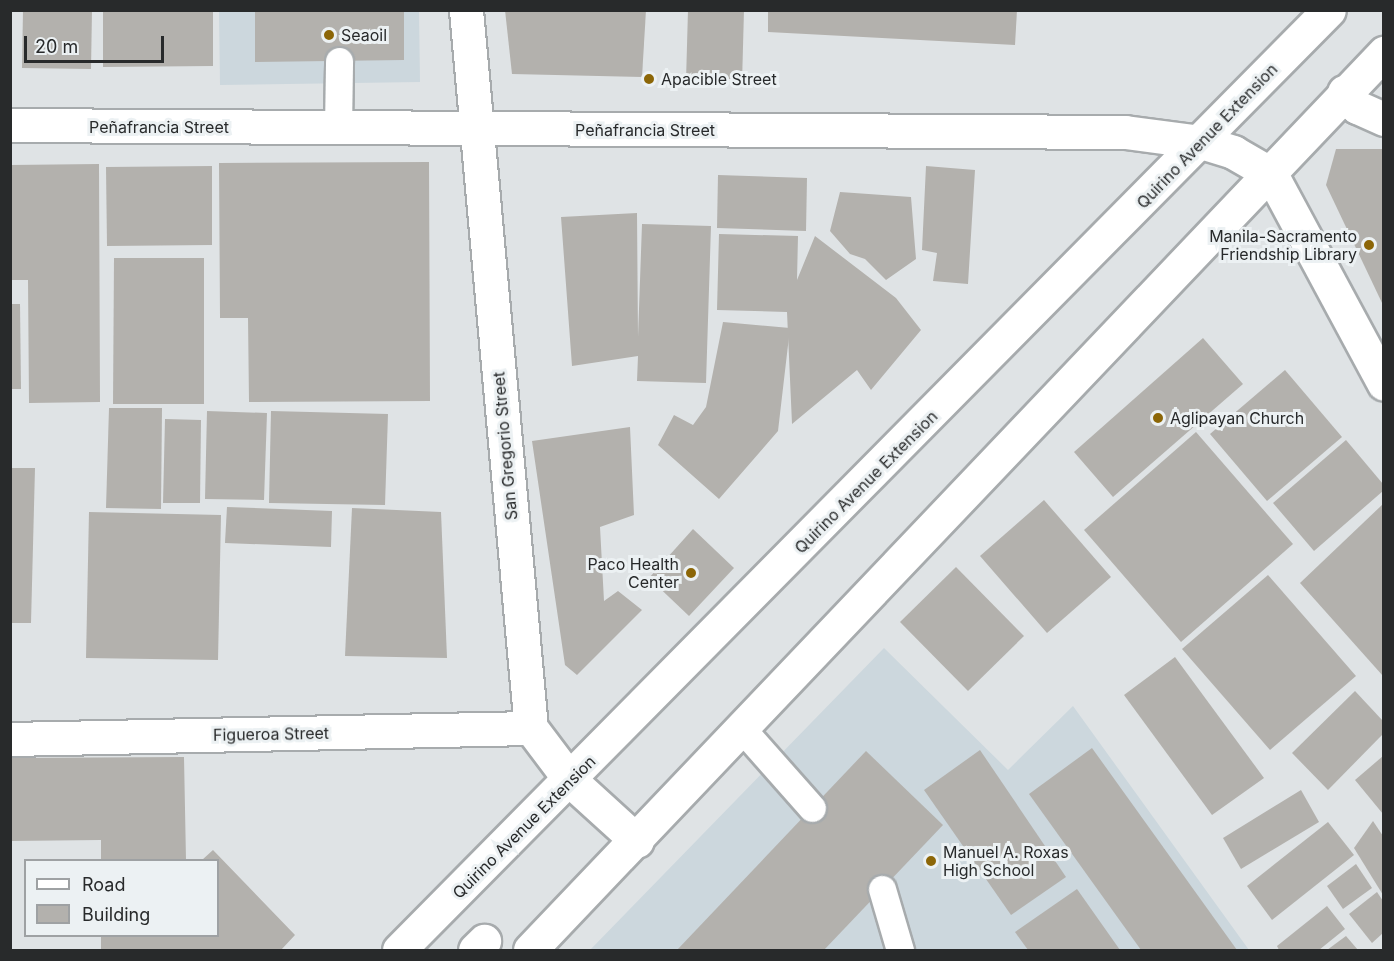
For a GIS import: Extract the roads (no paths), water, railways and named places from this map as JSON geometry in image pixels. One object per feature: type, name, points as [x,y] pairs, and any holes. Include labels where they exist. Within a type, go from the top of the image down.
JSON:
[{"type":"street","name":"San Gregorio Street","points":[[466,10],[474,129],[531,728]]},
{"type":"street","name":"Quirino Avenue Extension","points":[[399,951],[571,781],[1329,10]]},
{"type":"street","points":[[530,951],[1271,174],[1383,52]]},
{"type":"street","points":[[1344,92],[1363,111],[1383,119]]},
{"type":"street","name":"Peñafrancia Street","points":[[10,125],[1125,132],[1201,142],[1233,152],[1271,174]]},
{"type":"street","points":[[1271,174],[1383,384]]},
{"type":"street","points":[[531,728],[571,781],[636,841]]},
{"type":"street","name":"Figueroa Street","points":[[10,739],[531,728]]},
{"type":"lane","points":[[338,128],[339,61]]},
{"type":"lane","points":[[743,730],[812,808]]},
{"type":"lane","points":[[882,889],[900,951]]},
{"type":"place","name":"Seaoil","points":[[329,35]]},
{"type":"place","name":"Apacible Street","points":[[649,79]]},
{"type":"place","name":"Manila-Sacramento Friendship Library","points":[[1369,245]]},
{"type":"place","name":"Aglipayan Church","points":[[1158,418]]},
{"type":"place","name":"Paco Health Center","points":[[691,573]]},
{"type":"place","name":"Manuel A. Roxas High School","points":[[931,861]]}]
